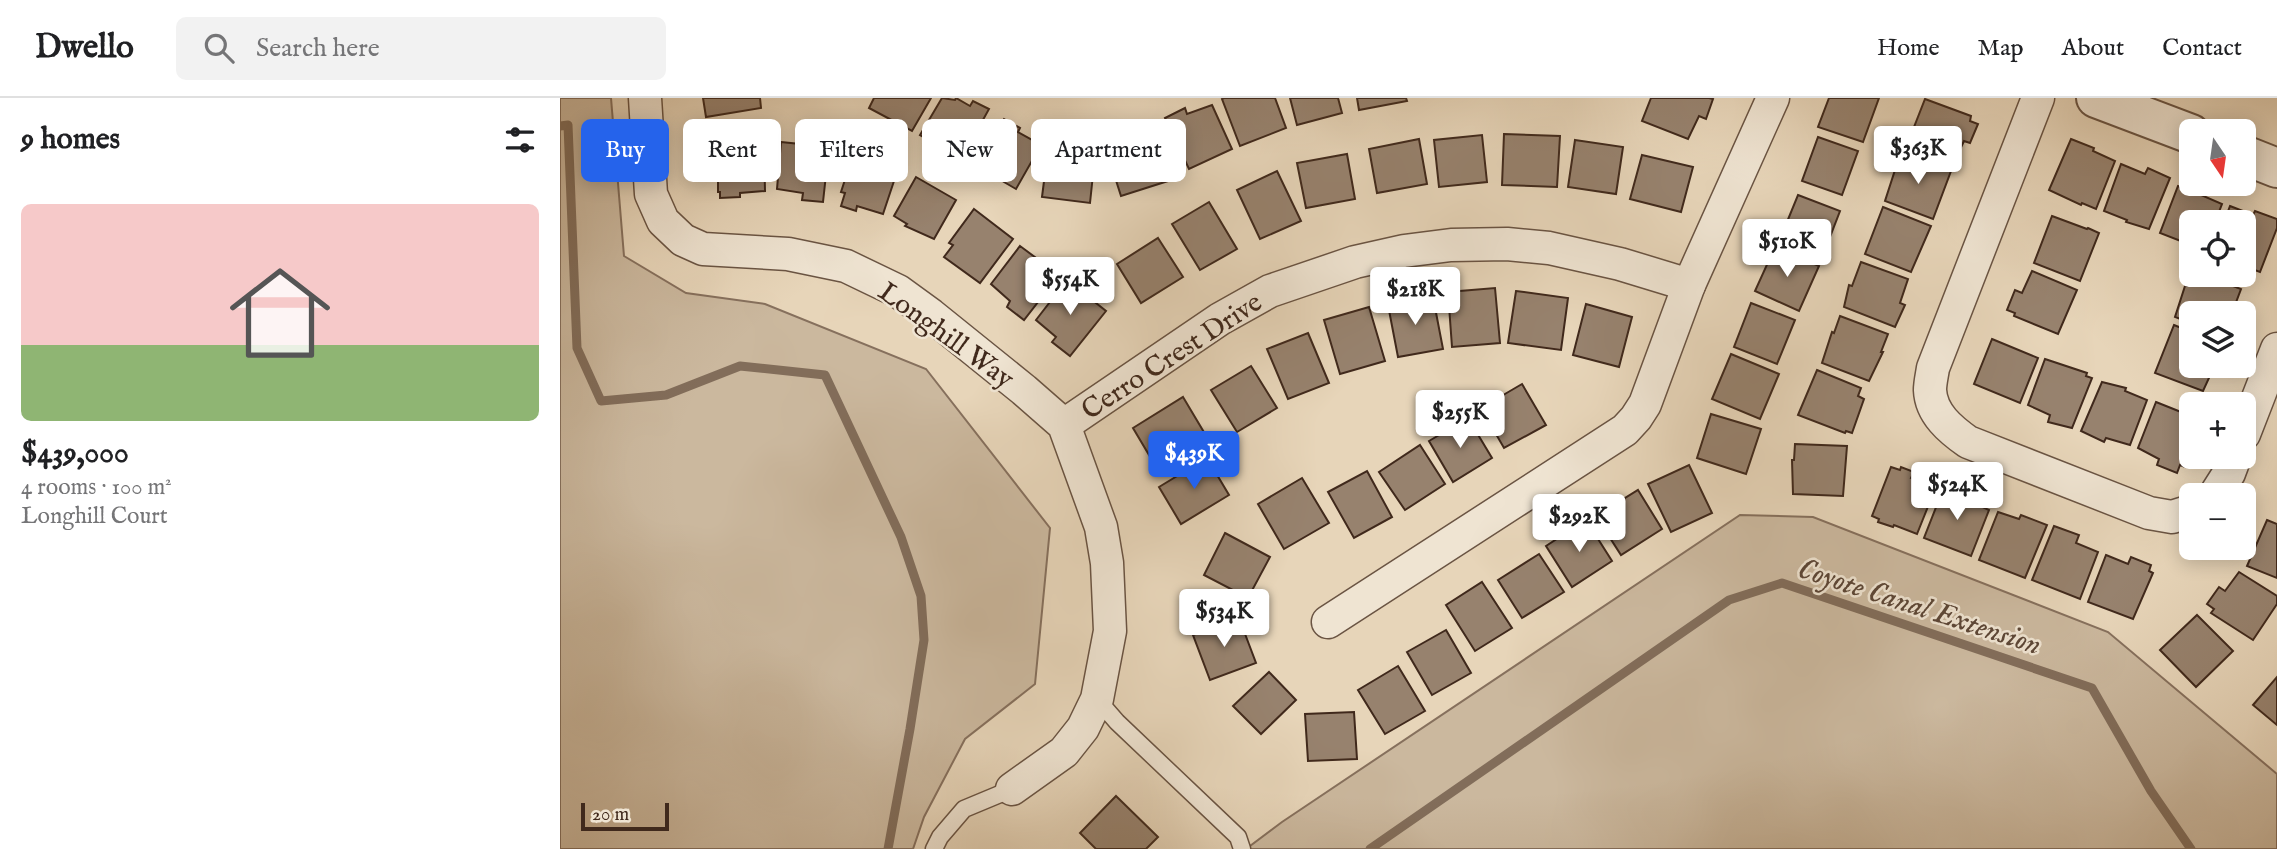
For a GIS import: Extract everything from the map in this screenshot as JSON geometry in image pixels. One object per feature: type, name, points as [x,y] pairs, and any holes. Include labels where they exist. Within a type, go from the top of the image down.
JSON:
[{"type":"street","name":"Longhill Way","points":[[645,98],[651,194],[663,220],[683,240],[703,249],[788,254],[846,265],[898,291],[931,315],[1064,425]]},
{"type":"street","points":[[1328,622],[1625,430],[1636,418],[1645,404],[1689,285],[1773,98]]},
{"type":"street","points":[[2038,98],[1933,368],[1930,391],[1936,412],[1948,428],[1968,442],[2150,513],[2172,517],[2179,515]]},
{"type":"street","points":[[2096,98],[2179,129]]},
{"type":"street","points":[[2256,160],[2277,168]]},
{"type":"street","name":"Cerro Crest Drive","points":[[1064,425],[1220,319],[1270,291],[1367,259],[1451,245],[1507,244],[1549,248],[1620,264],[1689,285]]},
{"type":"street","points":[[2256,403],[2277,349]]},
{"type":"street","points":[[1012,789],[1064,752],[1083,728],[1097,699],[1110,631],[1107,563],[1101,527],[1064,425]]},
{"type":"lane","points":[[1097,699],[1117,722],[1238,837],[1242,849]]},
{"type":"lane","points":[[934,849],[940,837],[964,809],[1012,789]]},
{"type":"shaded area","points":[[560,98],[611,98],[613,119],[581,119],[581,182],[618,182],[624,256],[686,293],[765,304],[926,369],[1050,528],[1035,684],[965,739],[924,817],[913,849],[560,849]]},
{"type":"shaded area","points":[[1740,515],[1813,517],[2108,632],[2277,774],[2277,849],[1246,849],[1282,822]]},
{"type":"building","points":[[703,98],[760,98],[761,108],[706,117]]},
{"type":"building","points":[[874,98],[931,98],[912,131],[908,129],[908,119],[890,119],[869,108]]},
{"type":"building","points":[[942,98],[956,98],[970,106],[973,101],[989,109],[983,119],[930,119]]},
{"type":"building","points":[[1275,98],[1286,128],[1240,146],[1222,99]]},
{"type":"building","points":[[1290,98],[1338,98],[1342,113],[1297,125]]},
{"type":"building","points":[[1357,98],[1406,98],[1407,101],[1359,110]]},
{"type":"building","points":[[1651,98],[1713,99],[1706,119],[1699,116],[1688,139],[1642,121]]},
{"type":"building","points":[[1829,98],[1879,98],[1863,142],[1818,127]]},
{"type":"building","points":[[1925,99],[1971,116],[1970,121],[1978,124],[1970,143],[1964,141],[1953,164],[1907,145]]},
{"type":"building","points":[[1212,105],[1232,149],[1189,169],[1186,163],[1186,119],[1165,118],[1185,108],[1187,114]]},
{"type":"building","points":[[1017,126],[1020,128],[1018,132],[1031,139],[1031,163],[1016,189],[1004,182],[1017,182]]},
{"type":"building","points":[[1504,134],[1560,136],[1557,187],[1502,185]]},
{"type":"building","points":[[1482,135],[1487,182],[1439,187],[1434,140]]},
{"type":"building","points":[[1818,137],[1858,151],[1842,195],[1802,181]]},
{"type":"building","points":[[1419,139],[1427,184],[1377,193],[1369,149]]},
{"type":"building","points":[[2071,139],[2094,148],[2093,151],[2115,161],[2096,209],[2049,190]]},
{"type":"building","points":[[1575,140],[1623,147],[1616,194],[1568,187]]},
{"type":"building","points":[[781,142],[795,143],[795,182],[825,182],[823,202],[802,200],[803,193],[777,189],[778,182],[781,182]]},
{"type":"building","points":[[1904,153],[1951,171],[1933,219],[1885,201],[1896,167],[1898,168]]},
{"type":"building","points":[[1347,154],[1355,199],[1306,208],[1297,163]]},
{"type":"building","points":[[1642,155],[1693,167],[1681,212],[1630,199]]},
{"type":"building","points":[[2121,164],[2145,174],[2148,168],[2170,178],[2149,229],[2104,211]]},
{"type":"building","points":[[1277,171],[1301,221],[1260,239],[1237,190]]},
{"type":"building","points":[[916,177],[956,200],[934,239],[905,226],[907,224],[894,216]]},
{"type":"building","points":[[718,182],[765,182],[765,191],[740,193],[740,197],[720,198]]},
{"type":"building","points":[[844,182],[894,182],[883,214],[857,206],[856,211],[841,206],[845,193],[841,192]]},
{"type":"building","points":[[1044,182],[1092,182],[1090,203],[1042,197]]},
{"type":"building","points":[[1117,182],[1165,182],[1121,196]]},
{"type":"building","points":[[2178,186],[2179,196],[2203,196],[2222,204],[2220,210],[2179,210],[2179,240],[2160,233]]},
{"type":"building","points":[[1798,195],[1840,211],[1823,255],[1780,239]]},
{"type":"building","points":[[1209,202],[1237,249],[1200,270],[1172,224]]},
{"type":"building","points":[[1883,207],[1931,226],[1911,272],[1865,254]]},
{"type":"building","points":[[974,209],[1013,239],[980,283],[944,257],[953,245],[949,243]]},
{"type":"building","points":[[2256,211],[2277,219],[2277,228],[2260,272],[2256,270]]},
{"type":"building","points":[[2052,216],[2099,233],[2080,281],[2034,263]]},
{"type":"building","points":[[1158,238],[1183,277],[1141,303],[1117,264]]},
{"type":"building","points":[[1020,246],[1059,275],[1024,320],[1007,307],[1010,301],[991,284]]},
{"type":"building","points":[[1775,247],[1819,266],[1799,311],[1755,291]]},
{"type":"building","points":[[1861,262],[1908,279],[1900,303],[1905,305],[1895,327],[1844,307],[1849,285],[1852,286]]},
{"type":"building","points":[[2032,271],[2077,290],[2058,334],[2014,316],[2015,313],[2007,310],[2015,290],[2022,293]]},
{"type":"building","points":[[1067,280],[1106,311],[1070,356],[1052,342],[1056,337],[1036,320]]},
{"type":"building","points":[[2185,287],[2241,289],[2236,301],[2180,301]]},
{"type":"building","points":[[1495,288],[1500,343],[1452,347],[1448,292]]},
{"type":"building","points":[[1516,291],[1568,298],[1561,350],[1508,343]]},
{"type":"building","points":[[1433,297],[1443,349],[1398,357],[1388,305]]},
{"type":"building","points":[[1751,303],[1795,320],[1777,364],[1734,347]]},
{"type":"building","points":[[1586,304],[1632,317],[1619,367],[1573,355]]},
{"type":"building","points":[[1369,307],[1385,361],[1340,374],[1324,320]]},
{"type":"building","points":[[1840,316],[1888,334],[1883,352],[1869,381],[1822,363]]},
{"type":"building","points":[[2174,325],[2179,327],[2179,378],[2209,378],[2203,391],[2155,373]]},
{"type":"building","points":[[1308,333],[1329,383],[1288,399],[1267,349]]},
{"type":"building","points":[[1992,339],[2038,358],[2020,403],[1974,384]]},
{"type":"building","points":[[1731,354],[1779,374],[1760,419],[1712,399]]},
{"type":"building","points":[[2045,359],[2087,373],[2086,376],[2092,378],[2072,428],[2048,422],[2050,415],[2028,405]]},
{"type":"building","points":[[1251,366],[1277,408],[1237,432],[1211,390]]},
{"type":"building","points":[[1817,370],[1861,388],[1858,396],[1864,399],[1852,433],[1845,433],[1798,415]]},
{"type":"building","points":[[2102,382],[2126,388],[2125,391],[2147,400],[2130,445],[2106,438],[2104,442],[2081,431]]},
{"type":"building","points":[[1522,384],[1546,425],[1504,448],[1481,408]]},
{"type":"building","points":[[1183,397],[1208,439],[1158,470],[1133,428]]},
{"type":"building","points":[[2156,402],[2179,411],[2177,473],[2157,465],[2159,459],[2138,448]]},
{"type":"building","points":[[1711,414],[1761,429],[1746,474],[1697,458]]},
{"type":"building","points":[[1468,418],[1492,458],[1453,482],[1429,441]]},
{"type":"building","points":[[1795,444],[1847,446],[1843,496],[1793,494],[1792,460]]},
{"type":"building","points":[[1420,445],[1445,484],[1405,510],[1379,472]]},
{"type":"building","points":[[1207,458],[1229,495],[1181,524],[1159,487]]},
{"type":"building","points":[[1689,465],[1712,513],[1671,532],[1648,484]]},
{"type":"building","points":[[1891,467],[1900,470],[1901,467],[1914,472],[1911,478],[1935,489],[1917,534],[1878,522],[1879,519],[1872,516]]},
{"type":"building","points":[[1367,471],[1392,517],[1354,538],[1328,492]]},
{"type":"building","points":[[1302,478],[1329,523],[1284,549],[1258,504]]},
{"type":"building","points":[[1949,486],[1969,493],[1967,500],[1989,510],[1971,556],[1924,538],[1942,492],[1946,493]]},
{"type":"building","points":[[1638,490],[1662,529],[1621,555],[1596,516]]},
{"type":"building","points":[[1998,512],[2019,519],[2021,515],[2047,525],[2025,578],[1979,560]]},
{"type":"building","points":[[1586,520],[1612,561],[1572,587],[1546,546]]},
{"type":"building","points":[[2267,520],[2277,524],[2277,578],[2247,566],[2250,560],[2256,560],[2256,545]]},
{"type":"building","points":[[2054,526],[2079,535],[2076,543],[2098,552],[2080,599],[2032,580]]},
{"type":"building","points":[[1225,533],[1270,557],[1248,598],[1204,575]]},
{"type":"building","points":[[1539,554],[1564,592],[1522,618],[1498,580]]},
{"type":"building","points":[[2106,555],[2128,564],[2131,557],[2151,565],[2149,571],[2153,573],[2133,619],[2088,602]]},
{"type":"building","points":[[2239,572],[2277,596],[2277,604],[2253,640],[2211,613],[2214,609],[2207,604],[2219,587],[2225,591]]},
{"type":"building","points":[[1482,582],[1512,628],[1475,651],[1446,605]]},
{"type":"building","points":[[2197,615],[2233,651],[2196,687],[2160,650]]},
{"type":"building","points":[[1239,618],[1256,663],[1210,680],[1193,635]]},
{"type":"building","points":[[1446,630],[1471,673],[1432,695],[1407,652]]},
{"type":"building","points":[[1398,666],[1425,711],[1385,734],[1358,690]]},
{"type":"building","points":[[1269,672],[1296,700],[1261,734],[1233,706]]},
{"type":"building","points":[[2277,677],[2277,725],[2253,705]]},
{"type":"building","points":[[1354,712],[1357,759],[1308,761],[1305,714]]},
{"type":"building","points":[[1116,796],[1158,837],[1146,849],[1096,849],[1080,833]]},
{"type":"waterway","name":"Coyote Canal Extension","points":[[560,126],[568,125],[577,348],[601,401],[666,395],[740,366],[825,375],[901,537],[921,596],[924,640],[888,849]]},
{"type":"waterway","name":"Coyote Canal Extension","points":[[1370,849],[1729,600],[1782,583],[2092,688],[2151,791],[2191,849]]}]
